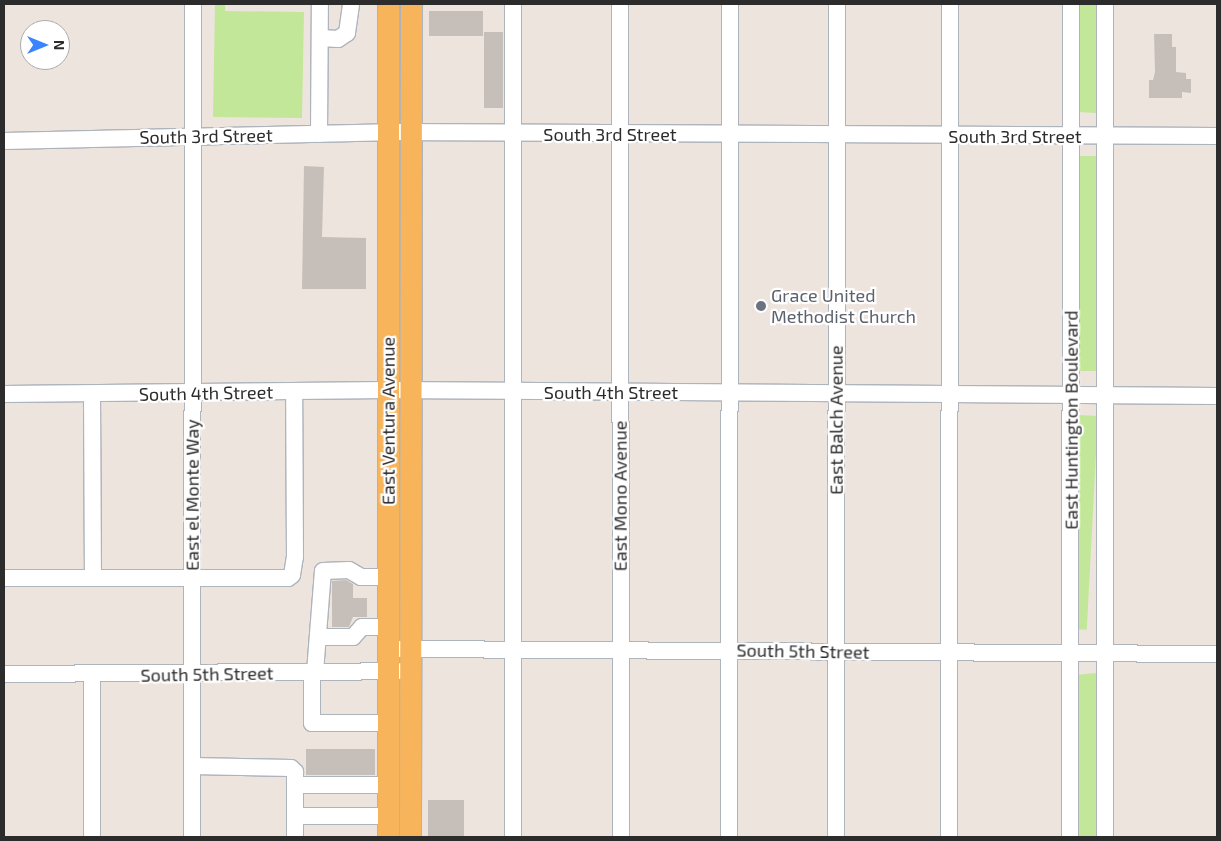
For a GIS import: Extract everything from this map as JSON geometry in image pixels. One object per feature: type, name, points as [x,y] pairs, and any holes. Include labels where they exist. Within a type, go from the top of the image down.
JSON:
[{"type":"main road","name":"East Ventura Avenue","points":[[388,4],[388,837]]},
{"type":"main road","name":"East Ventura Avenue","points":[[410,837],[411,4]]},
{"type":"street","name":"East el Monte Way","points":[[192,837],[193,4]]},
{"type":"street","points":[[319,134],[320,4]]},
{"type":"street","points":[[320,38],[338,39],[347,33],[351,4]]},
{"type":"street","points":[[513,4],[513,837]]},
{"type":"street","name":"East Mono Avenue","points":[[620,4],[621,837]]},
{"type":"street","points":[[729,837],[730,4]]},
{"type":"street","name":"East Balch Avenue","points":[[836,837],[837,4]]},
{"type":"street","points":[[949,837],[950,4]]},
{"type":"street","name":"East Huntington Boulevard","points":[[1070,837],[1071,4]]},
{"type":"street","name":"East Huntington Boulevard","points":[[1105,4],[1105,837]]},
{"type":"street","name":"South 3rd Street","points":[[4,141],[388,132],[836,136],[1217,136]]},
{"type":"street","name":"South 4th Street","points":[[4,394],[193,394],[410,390],[836,392],[950,396],[1217,396]]},
{"type":"street","points":[[4,578],[281,580],[292,575],[294,392]]},
{"type":"street","points":[[92,394],[93,578]]},
{"type":"street","points":[[388,578],[361,577],[349,570],[322,571],[318,637],[313,672],[312,723],[388,723]]},
{"type":"street","points":[[318,637],[353,637],[362,628],[388,627]]},
{"type":"street","name":"South 5th Street","points":[[389,648],[1217,654]]},
{"type":"street","name":"South 5th Street","points":[[4,674],[192,675],[410,671]]},
{"type":"street","points":[[92,675],[92,837]]},
{"type":"street","points":[[192,766],[291,768],[295,785],[295,837]]},
{"type":"street","points":[[295,785],[388,785]]},
{"type":"street","points":[[295,816],[388,816]]},
{"type":"green space","points":[[215,4],[225,4],[225,11],[304,12],[302,118],[213,117]]},
{"type":"green space","points":[[1076,4],[1100,4],[1096,113],[1077,112]]},
{"type":"green space","points":[[1078,156],[1096,156],[1096,371],[1078,371]]},
{"type":"green space","points":[[1078,415],[1098,416],[1087,630],[1067,629]]},
{"type":"green space","points":[[1095,673],[1098,675],[1099,837],[1075,837],[1077,675]]},
{"type":"building","points":[[429,11],[483,11],[483,36],[429,36]]},
{"type":"building","points":[[484,32],[503,32],[503,108],[484,108]]},
{"type":"building","points":[[1154,34],[1172,34],[1172,47],[1176,47],[1176,72],[1186,73],[1186,79],[1191,79],[1191,93],[1182,92],[1182,98],[1149,98],[1149,80],[1153,80],[1155,72]]},
{"type":"building","points":[[304,166],[324,167],[322,237],[366,238],[366,289],[302,289]]},
{"type":"building","points":[[346,580],[353,584],[353,598],[367,598],[367,617],[353,617],[349,627],[332,627],[332,581]]},
{"type":"building","points":[[306,749],[375,749],[375,775],[306,775]]},
{"type":"building","points":[[428,800],[464,800],[464,837],[428,837]]},
{"type":"place","name":"Grace United Methodist Church","points":[[761,306]]}]
